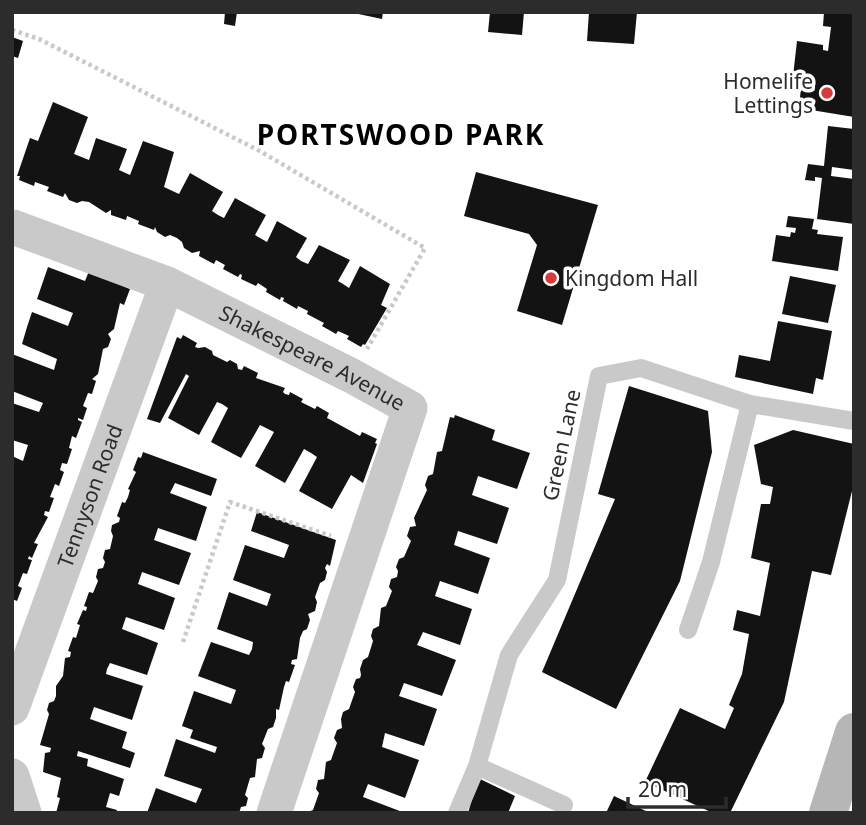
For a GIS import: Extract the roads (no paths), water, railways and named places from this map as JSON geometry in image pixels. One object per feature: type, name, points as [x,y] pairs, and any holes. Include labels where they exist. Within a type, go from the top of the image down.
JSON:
[{"type":"street","name":"Shakespeare Avenue","points":[[13,227],[167,285],[352,376],[410,408],[274,813]]},
{"type":"street","name":"Tennyson Road","points":[[12,708],[167,285]]},
{"type":"street","points":[[828,813],[854,732]]},
{"type":"street","points":[[12,776],[24,813]]},
{"type":"lane","name":"Green Lane","points":[[457,813],[477,766],[509,655],[557,580],[599,376],[641,368],[750,404],[854,421]]},
{"type":"lane","points":[[688,629],[711,562],[750,404]]},
{"type":"lane","points":[[477,766],[564,805]]},
{"type":"place","name":"Homelife Lettings","points":[[827,93]]},
{"type":"place","name":"Kingdom Hall","points":[[551,278]]},
{"type":"district","name":"PORTSWOOD PARK","points":[[401,134]]}]
